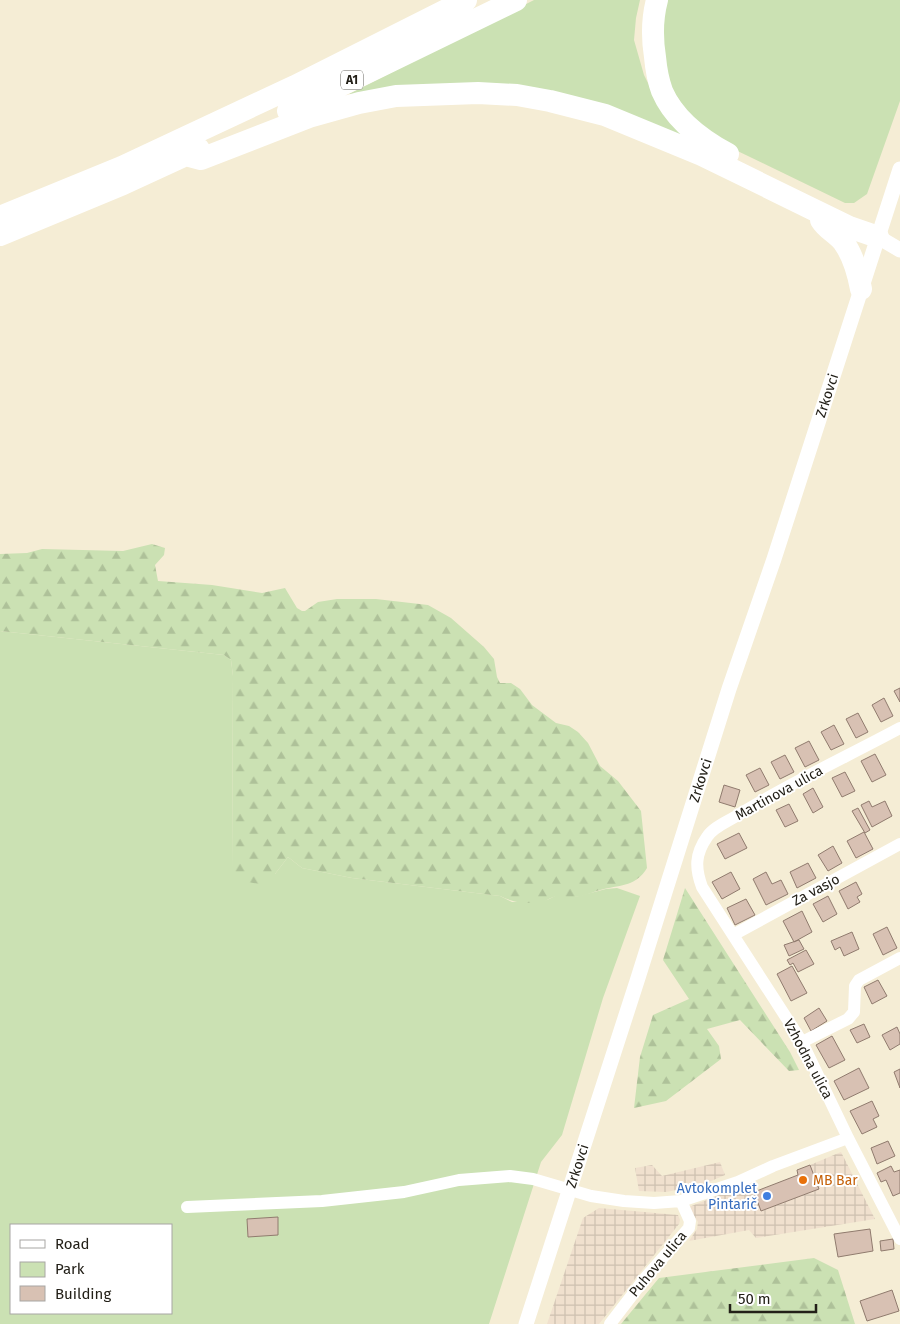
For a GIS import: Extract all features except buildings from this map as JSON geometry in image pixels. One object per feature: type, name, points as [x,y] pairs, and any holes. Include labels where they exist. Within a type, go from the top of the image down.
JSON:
[{"type":"highway","name":"A1","points":[[0,217],[122,167],[295,86],[466,0]]},
{"type":"highway","name":"A1","points":[[0,235],[123,184],[305,104],[516,0]]},
{"type":"highway","points":[[657,0],[652,26],[657,71],[663,92],[675,111],[692,130],[714,146],[738,159],[822,200],[853,212],[878,237]]},
{"type":"highway","points":[[186,155],[201,159],[309,117],[359,103],[396,96],[478,93],[517,94],[605,115],[702,155],[849,227],[878,237]]},
{"type":"highway","points":[[816,211],[824,225],[844,242],[856,266],[861,289]]},
{"type":"street","name":"Zrkovci","points":[[526,1324],[729,689],[774,559],[900,169]]},
{"type":"street","points":[[878,237],[900,250]]},
{"type":"street","name":"Martinova ulica","points":[[702,887],[696,871],[699,852],[708,835],[755,805],[900,728]]},
{"type":"street","name":"Za vasjo","points":[[733,935],[900,844]]},
{"type":"street","name":"Vzhodna ulica","points":[[702,887],[802,1042],[848,1138],[900,1239]]},
{"type":"street","points":[[802,1042],[848,1019],[854,1012],[855,986],[859,980],[900,958]]},
{"type":"street","points":[[187,1207],[332,1200],[404,1192],[459,1180],[510,1176],[570,1189],[590,1196],[654,1203],[681,1201],[738,1182],[773,1166],[848,1138]]},
{"type":"street","name":"Puhova ulica","points":[[610,1324],[646,1277],[689,1228],[690,1221],[681,1201]]},
{"type":"shaded area","points":[[841,1152],[875,1219],[756,1238],[749,1230],[689,1241],[697,1229],[698,1222],[689,1207],[750,1183],[762,1211],[819,1189],[810,1165]]},
{"type":"shaded area","points":[[720,1162],[725,1175],[702,1185],[666,1192],[639,1191],[635,1168],[652,1165],[662,1176]]},
{"type":"shaded area","points":[[599,1208],[678,1215],[680,1220],[679,1224],[599,1324],[547,1324],[583,1218]]},
{"type":"green space","points":[[534,0],[640,0],[634,40],[644,75],[659,105],[700,145],[603,107],[349,94]]},
{"type":"green space","points":[[664,0],[900,0],[900,101],[867,194],[854,203],[845,203],[723,144],[696,126],[661,72]]},
{"type":"green space","points":[[152,544],[165,548],[164,555],[155,565],[158,581],[212,585],[262,593],[285,588],[297,608],[302,611],[318,602],[337,599],[376,599],[428,605],[451,618],[484,647],[494,659],[500,683],[511,683],[520,689],[532,705],[556,723],[569,726],[578,732],[588,743],[600,766],[618,781],[641,811],[647,868],[643,874],[628,884],[582,896],[557,896],[533,903],[516,902],[500,896],[352,878],[302,868],[288,857],[275,874],[259,884],[237,880],[232,870],[233,676],[231,660],[224,655],[0,631],[0,554],[27,553],[42,549],[123,551]]},
{"type":"green space","points":[[0,631],[224,655],[231,660],[233,676],[232,870],[275,874],[288,857],[302,868],[352,878],[500,896],[512,902],[547,900],[557,895],[575,897],[617,888],[640,896],[603,998],[562,1135],[541,1162],[489,1324],[0,1324]]},
{"type":"green space","points":[[685,888],[790,1052],[799,1070],[789,1071],[740,1020],[707,1029],[719,1046],[721,1059],[666,1101],[634,1108],[640,1057],[653,1015],[689,999],[663,960]]},
{"type":"green space","points":[[814,1258],[838,1270],[855,1324],[621,1324],[659,1278]]},
{"type":"place","name":"MB Bar","points":[[803,1180]]},
{"type":"place","name":"Avtokomplet Pintarič","points":[[767,1196]]}]
